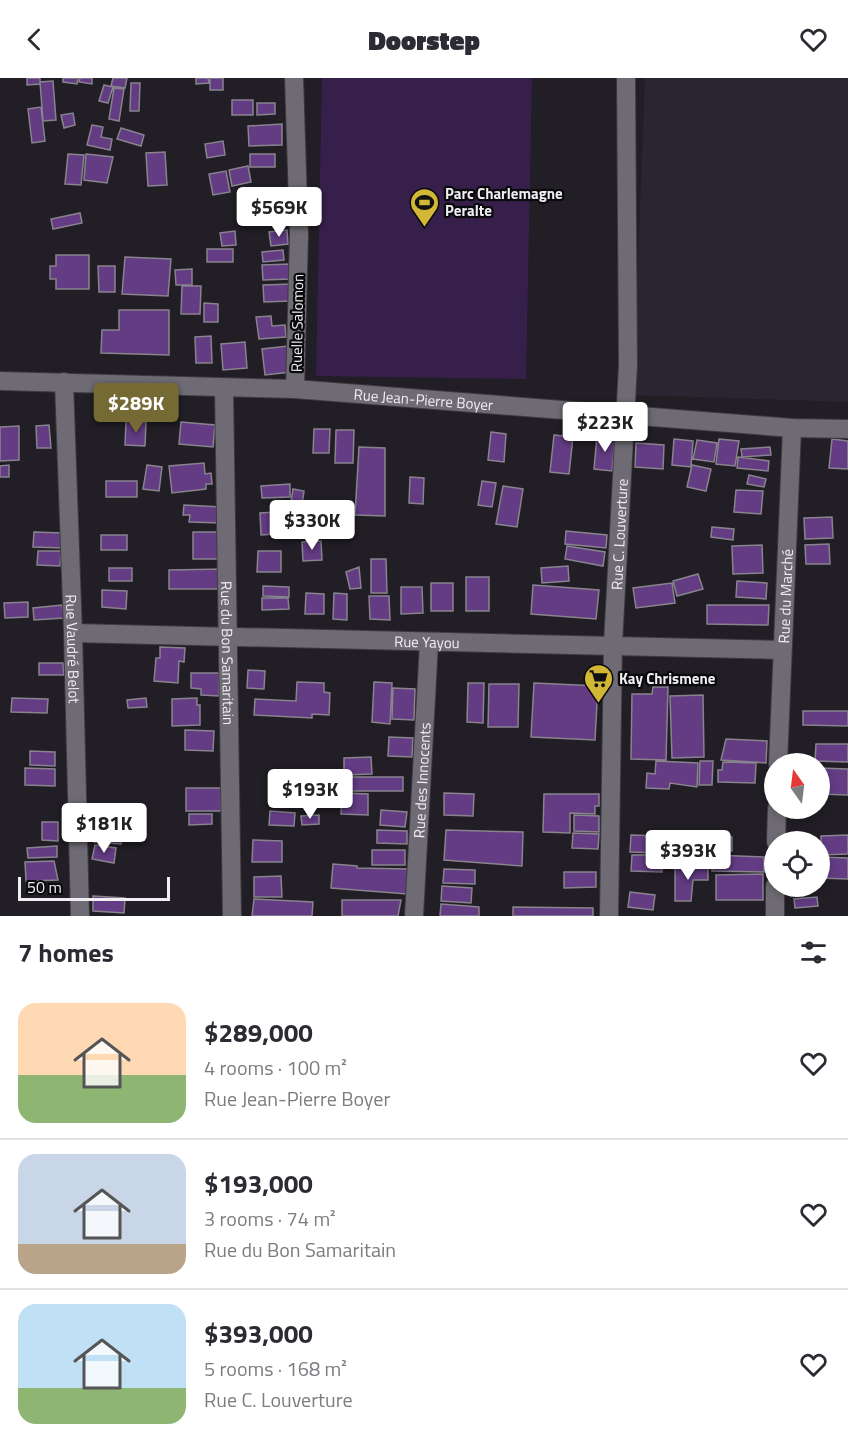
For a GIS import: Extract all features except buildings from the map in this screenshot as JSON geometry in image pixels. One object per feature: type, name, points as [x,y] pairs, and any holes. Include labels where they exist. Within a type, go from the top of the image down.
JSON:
[{"type":"street","name":"Ruelle Salomon","points":[[294,78],[299,234],[295,389]]},
{"type":"street","name":"Rue C. Louverture","points":[[609,916],[614,644],[626,414],[626,78]]},
{"type":"street","name":"Rue Jean-Pierre Boyer","points":[[0,381],[224,389],[295,389],[792,428],[848,429]]},
{"type":"street","name":"Rue Vaudré Belot","points":[[64,382],[80,916]]},
{"type":"street","name":"Rue du Bon Samaritain","points":[[224,389],[232,916]]},
{"type":"street","name":"Rue du Marché","points":[[778,753],[792,428]]},
{"type":"street","name":"Rue Yayou","points":[[73,633],[429,643],[614,644],[781,650]]},
{"type":"street","name":"Rue des Innocents","points":[[414,916],[429,643]]},
{"type":"street","points":[[775,897],[775,916]]},
{"type":"shaded area","name":"Parc Charlemagne Peralte","points":[[322,78],[532,78],[526,379],[316,376]]},
{"type":"shaded area","points":[[645,78],[848,78],[848,402],[633,395]]},
{"type":"place","name":"Parc Charlemagne Peralte","points":[[424,228]]},
{"type":"place","name":"Kay Chrismene","points":[[598,704]]}]
